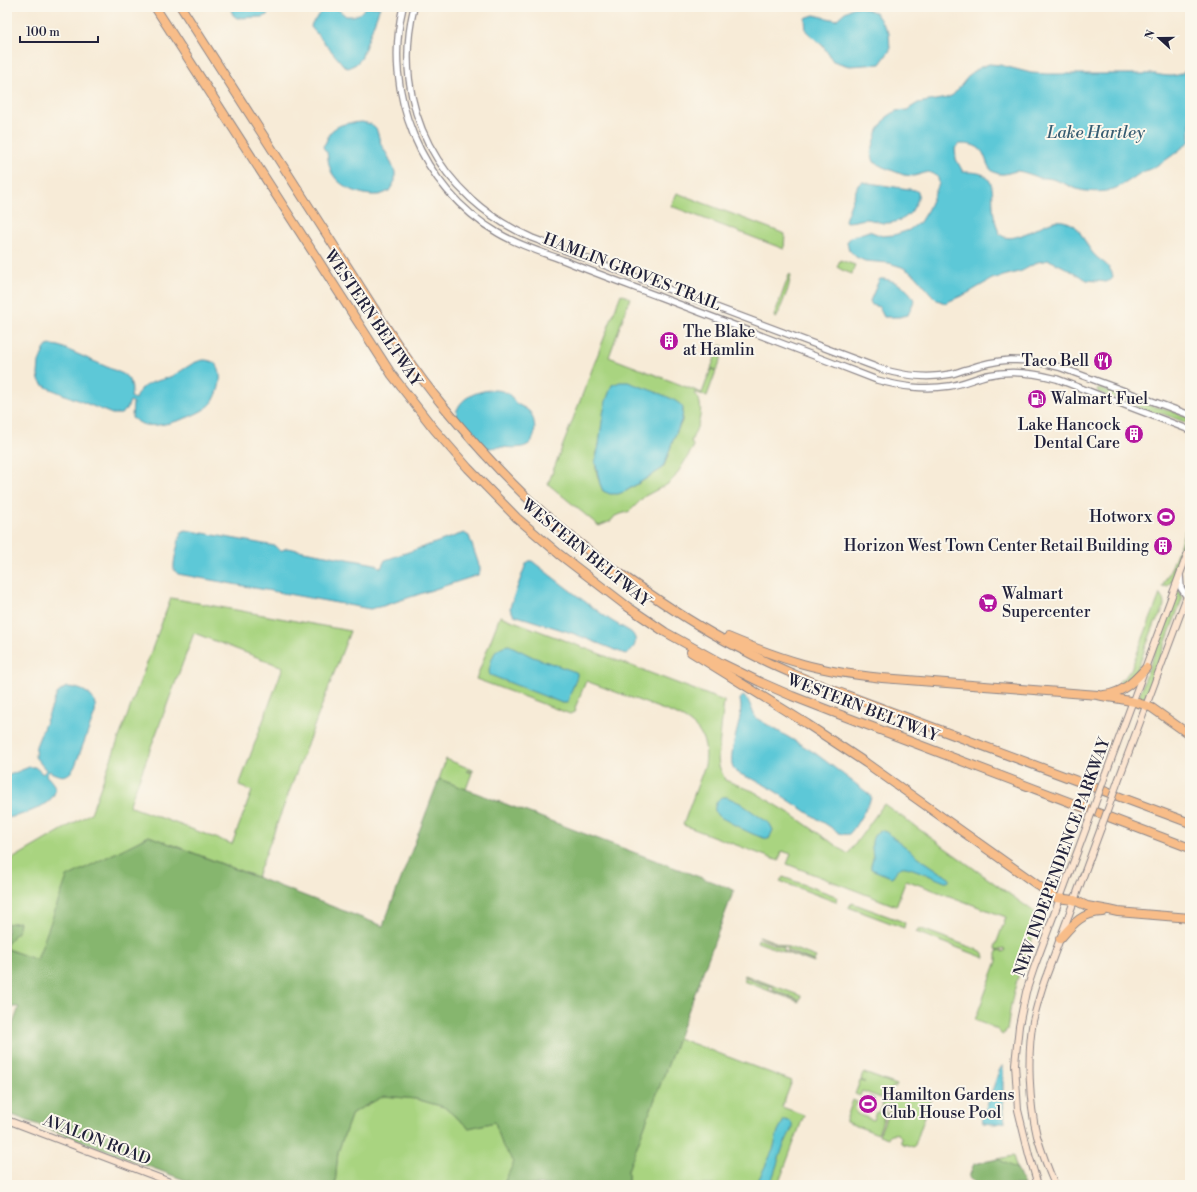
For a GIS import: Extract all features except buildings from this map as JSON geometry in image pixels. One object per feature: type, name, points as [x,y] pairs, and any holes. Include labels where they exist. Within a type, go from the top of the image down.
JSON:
[{"type":"highway","name":"WESTERN BELTWAY","points":[[156,7],[392,375],[434,429],[468,468],[517,518],[559,554],[628,607],[665,632],[760,682],[833,712],[1190,848]]},
{"type":"highway","name":"WESTERN BELTWAY","points":[[181,7],[405,356],[443,406],[491,462],[567,533],[613,569],[699,626],[750,654],[801,677],[1190,823]]},
{"type":"highway","points":[[699,626],[757,650],[804,665],[848,674],[889,679],[1098,695],[1133,702],[1152,708],[1190,735]]},
{"type":"highway","points":[[665,632],[692,653],[807,724],[866,763],[1053,896],[1074,900],[1087,906],[1118,912]]},
{"type":"highway","points":[[1098,695],[1116,692],[1126,688],[1146,668]]},
{"type":"highway","points":[[1060,940],[1073,924],[1084,916],[1097,912],[1118,912],[1190,918]]},
{"type":"main road","name":"NEW INDEPENDENCE PARKWAY","points":[[1038,1185],[1018,1110],[1015,1064],[1019,1026],[1026,992],[1190,547]]},
{"type":"main road","name":"NEW INDEPENDENCE PARKWAY","points":[[1055,1185],[1044,1157],[1034,1123],[1030,1087],[1030,1048],[1033,1022],[1039,997],[1074,900],[1190,588]]},
{"type":"main road","name":"AVALON ROAD","points":[[7,1120],[178,1185]]},
{"type":"street","name":"HAMLIN GROVES TRAIL","points":[[403,7],[398,36],[398,77],[405,112],[417,144],[434,174],[450,193],[478,220],[504,236],[528,247],[877,380],[907,387],[922,388],[962,384],[988,375],[1000,373],[1026,372],[1040,374],[1057,379],[1190,430]]},
{"type":"street","name":"HAMLIN GROVES TRAIL","points":[[414,7],[408,43],[409,73],[414,103],[424,134],[440,163],[460,188],[486,212],[510,227],[532,238],[894,373],[922,376],[941,375],[952,374],[983,364],[1010,360],[1036,362],[1059,368],[1190,415]]},
{"type":"street","points":[[1180,573],[1181,588],[1187,597]]},
{"type":"green space","points":[[677,193],[785,234],[784,249],[671,206]]},
{"type":"green space","points":[[840,260],[855,265],[852,274],[837,267]]},
{"type":"green space","points":[[790,274],[788,289],[777,317],[775,318],[774,316]]},
{"type":"green space","points":[[621,294],[630,298],[609,357],[702,393],[711,369],[716,371],[707,396],[694,392],[698,398],[701,410],[691,441],[693,448],[675,477],[668,484],[645,496],[630,511],[615,516],[611,521],[599,526],[548,484]],"holes":[[[612,385],[683,409],[682,421],[673,440],[664,466],[626,491],[603,491],[597,473],[596,453],[601,437],[606,404]]]},
{"type":"green space","points":[[720,345],[725,347],[717,370],[711,368]]},
{"type":"green space","points":[[1100,388],[1190,418],[1190,424],[1163,414],[1150,412],[1098,392],[1097,389]]},
{"type":"green space","points":[[1190,517],[1190,535],[1173,580],[1168,586],[1162,587],[1171,569]]},
{"type":"green space","points":[[1178,588],[1182,599],[1144,701],[1138,698]]},
{"type":"green space","points":[[1160,594],[1164,605],[1161,614],[1155,623],[1136,672],[1133,677],[1122,686],[1119,681],[1125,677],[1131,669]]},
{"type":"green space","points":[[171,598],[350,631],[257,877],[149,836],[68,877],[37,960],[7,949],[7,944],[18,931],[20,922],[7,924],[7,862],[91,813]],"holes":[[[194,633],[283,667],[239,786],[252,791],[232,844],[129,806]]]},
{"type":"green space","points":[[500,616],[724,701],[718,756],[719,766],[725,780],[753,791],[791,814],[848,854],[884,804],[1040,916],[1017,980],[1011,1004],[1007,1031],[1002,1035],[994,1028],[975,1020],[997,961],[997,951],[1005,951],[1004,948],[997,950],[995,947],[1006,917],[906,880],[896,906],[787,864],[791,854],[782,851],[779,861],[683,825],[705,765],[705,747],[696,728],[675,714],[586,681],[575,708],[576,711],[570,714],[476,679]]},
{"type":"green space","points":[[446,759],[473,770],[473,772],[466,771],[472,773],[466,789],[439,779]]},
{"type":"green space","points":[[439,779],[734,890],[628,1170],[628,1185],[503,1185],[514,1162],[503,1147],[495,1122],[469,1128],[444,1107],[416,1099],[384,1096],[352,1113],[338,1152],[335,1185],[198,1185],[7,1113],[7,1040],[19,1007],[7,1007],[7,949],[37,960],[67,877],[149,836],[383,926]]},
{"type":"green space","points":[[783,877],[833,895],[837,897],[836,902],[780,881]]},
{"type":"green space","points":[[852,903],[901,921],[905,923],[904,928],[848,907]]},
{"type":"green space","points":[[20,922],[18,931],[7,944],[7,924]]},
{"type":"green space","points":[[919,928],[981,951],[984,953],[985,958],[916,932]]},
{"type":"green space","points":[[759,936],[816,957],[814,961]]},
{"type":"green space","points":[[758,939],[784,948],[784,951],[814,963],[757,942]]},
{"type":"green space","points":[[745,975],[801,996],[800,1000],[773,990],[773,987],[744,976]]},
{"type":"green space","points":[[744,978],[770,987],[769,990],[799,1002],[743,981]]},
{"type":"green space","points":[[678,1038],[792,1081],[782,1107],[804,1115],[778,1185],[628,1185],[628,1170]]},
{"type":"green space","points":[[864,1073],[897,1085],[896,1087],[893,1087],[890,1096],[892,1097],[888,1107],[881,1107],[884,1097],[882,1096],[881,1098],[862,1091],[860,1096],[855,1094],[860,1081],[865,1082],[861,1080]]},
{"type":"green space","points":[[895,1094],[907,1094],[907,1097],[910,1098],[911,1096],[918,1097],[922,1095],[931,1099],[913,1147],[901,1143],[901,1137],[898,1134],[892,1134],[888,1138],[879,1135],[891,1108],[890,1107]]},
{"type":"green space","points":[[384,1096],[416,1099],[444,1107],[469,1128],[495,1122],[503,1147],[515,1162],[503,1185],[335,1185],[338,1152],[352,1113]]},
{"type":"green space","points":[[853,1100],[857,1102],[855,1107],[857,1114],[873,1120],[876,1112],[879,1113],[881,1108],[885,1109],[886,1112],[878,1134],[846,1122]]},
{"type":"green space","points":[[1013,1156],[1017,1169],[998,1159]]},
{"type":"green space","points":[[998,1159],[1017,1169],[1024,1185],[979,1185],[969,1177],[974,1164]]},
{"type":"water","points":[[230,7],[272,7],[267,15],[262,17],[237,18],[233,15]]},
{"type":"water","points":[[326,7],[335,7],[346,16],[353,16],[359,14],[366,7],[380,7],[361,59],[356,64],[348,68],[345,67],[311,27],[312,23]]},
{"type":"water","points":[[854,7],[875,12],[889,33],[890,50],[880,64],[849,66],[833,61],[823,46],[806,31],[805,18],[814,15],[836,20],[845,12]]},
{"type":"water","name":"Lake Hartley","points":[[989,64],[1000,65],[1031,73],[1155,74],[1165,76],[1178,75],[1190,67],[1190,141],[1158,165],[1115,188],[1095,192],[1086,191],[1052,179],[1040,178],[1020,171],[999,174],[991,170],[982,151],[977,147],[960,144],[955,148],[956,159],[963,172],[982,174],[990,181],[993,209],[999,233],[1004,237],[1010,238],[1055,221],[1070,223],[1077,228],[1095,255],[1109,268],[1113,276],[1111,280],[1106,282],[1087,280],[1049,260],[1038,262],[1022,271],[992,279],[968,293],[945,303],[937,300],[915,275],[902,267],[889,263],[865,261],[856,257],[849,250],[847,242],[851,237],[869,231],[882,236],[894,235],[909,230],[920,222],[928,209],[939,184],[938,178],[934,174],[928,172],[914,176],[904,175],[874,162],[871,153],[878,130],[887,117],[896,111],[907,110],[918,103],[947,98],[953,95],[972,72]]},
{"type":"water","points":[[362,122],[371,124],[376,128],[381,144],[395,172],[395,181],[389,191],[380,195],[359,193],[342,184],[332,174],[327,152],[323,146],[332,130],[344,124]]},
{"type":"water","points":[[862,182],[915,190],[918,192],[918,200],[912,211],[902,220],[888,223],[870,219],[846,222],[845,220],[858,185]]},
{"type":"water","points":[[880,279],[895,282],[909,292],[914,301],[908,315],[899,317],[884,317],[879,307],[872,305],[870,301]]},
{"type":"water","points":[[47,346],[59,346],[123,374],[130,382],[132,387],[131,397],[135,399],[138,393],[146,385],[168,378],[192,364],[204,360],[213,362],[217,366],[220,377],[219,389],[211,404],[198,413],[170,423],[161,425],[145,425],[132,418],[133,402],[130,401],[127,409],[121,414],[112,414],[48,388],[42,384],[38,375],[39,362],[44,350]]},
{"type":"water","points":[[620,382],[628,382],[668,397],[681,405],[683,413],[667,459],[660,470],[626,491],[618,494],[610,494],[603,491],[595,462],[606,401],[612,385]]},
{"type":"water","points":[[489,390],[507,393],[517,404],[530,412],[534,420],[535,429],[532,441],[529,444],[518,448],[477,447],[456,420],[459,405],[466,398],[479,392]]},
{"type":"water","points":[[186,530],[275,546],[280,551],[287,548],[375,564],[381,568],[385,560],[464,533],[469,536],[480,572],[478,575],[370,609],[178,574],[174,569],[175,556],[181,532]]},
{"type":"water","points":[[529,561],[532,561],[609,619],[632,633],[635,639],[635,645],[633,648],[626,654],[572,633],[514,615],[510,609],[511,604],[526,564]]},
{"type":"water","points":[[509,645],[533,657],[577,673],[567,703],[562,703],[490,675],[490,667],[495,652],[499,648]]},
{"type":"water","points":[[67,687],[84,691],[92,697],[95,707],[95,713],[75,766],[70,773],[64,776],[57,775],[49,771],[46,775],[53,783],[55,788],[54,794],[50,800],[37,809],[7,818],[7,776],[29,767],[35,767],[43,774],[46,770],[35,757],[36,746],[57,694]]},
{"type":"water","points":[[743,696],[749,703],[756,718],[815,753],[869,794],[871,797],[870,801],[857,824],[849,834],[839,833],[774,790],[735,771],[732,765],[732,757],[739,723],[741,706],[740,699]]},
{"type":"water","points":[[721,797],[727,797],[740,803],[770,824],[773,830],[769,839],[750,833],[718,816],[715,811],[715,806]]},
{"type":"water","points":[[880,830],[886,832],[950,880],[945,882],[905,867],[902,867],[896,871],[891,877],[871,869],[873,839],[876,833]]},
{"type":"water","points":[[1003,1065],[1003,1103],[1005,1122],[995,1124],[983,1123],[982,1119],[999,1071]]},
{"type":"water","name":"Hamilton Gardens Club House Pool","points":[[864,1097],[874,1099],[873,1106],[867,1112],[864,1111],[864,1105],[862,1103]]},
{"type":"water","points":[[784,1120],[792,1123],[792,1128],[783,1147],[770,1185],[756,1185],[773,1150],[778,1131]]},
{"type":"place","name":"The Blake at Hamlin","points":[[669,341]]},
{"type":"place","name":"Taco Bell","points":[[1103,361]]},
{"type":"place","name":"Walmart Fuel","points":[[1037,399]]},
{"type":"place","name":"Lake Hancock Dental Care","points":[[1134,434]]},
{"type":"place","name":"Hotworx","points":[[1166,517]]},
{"type":"place","name":"Horizon West Town Center Retail Building","points":[[1163,546]]},
{"type":"place","name":"Walmart Supercenter","points":[[988,603]]},
{"type":"place","name":"Hamilton Gardens Club House Pool","points":[[868,1104]]}]
